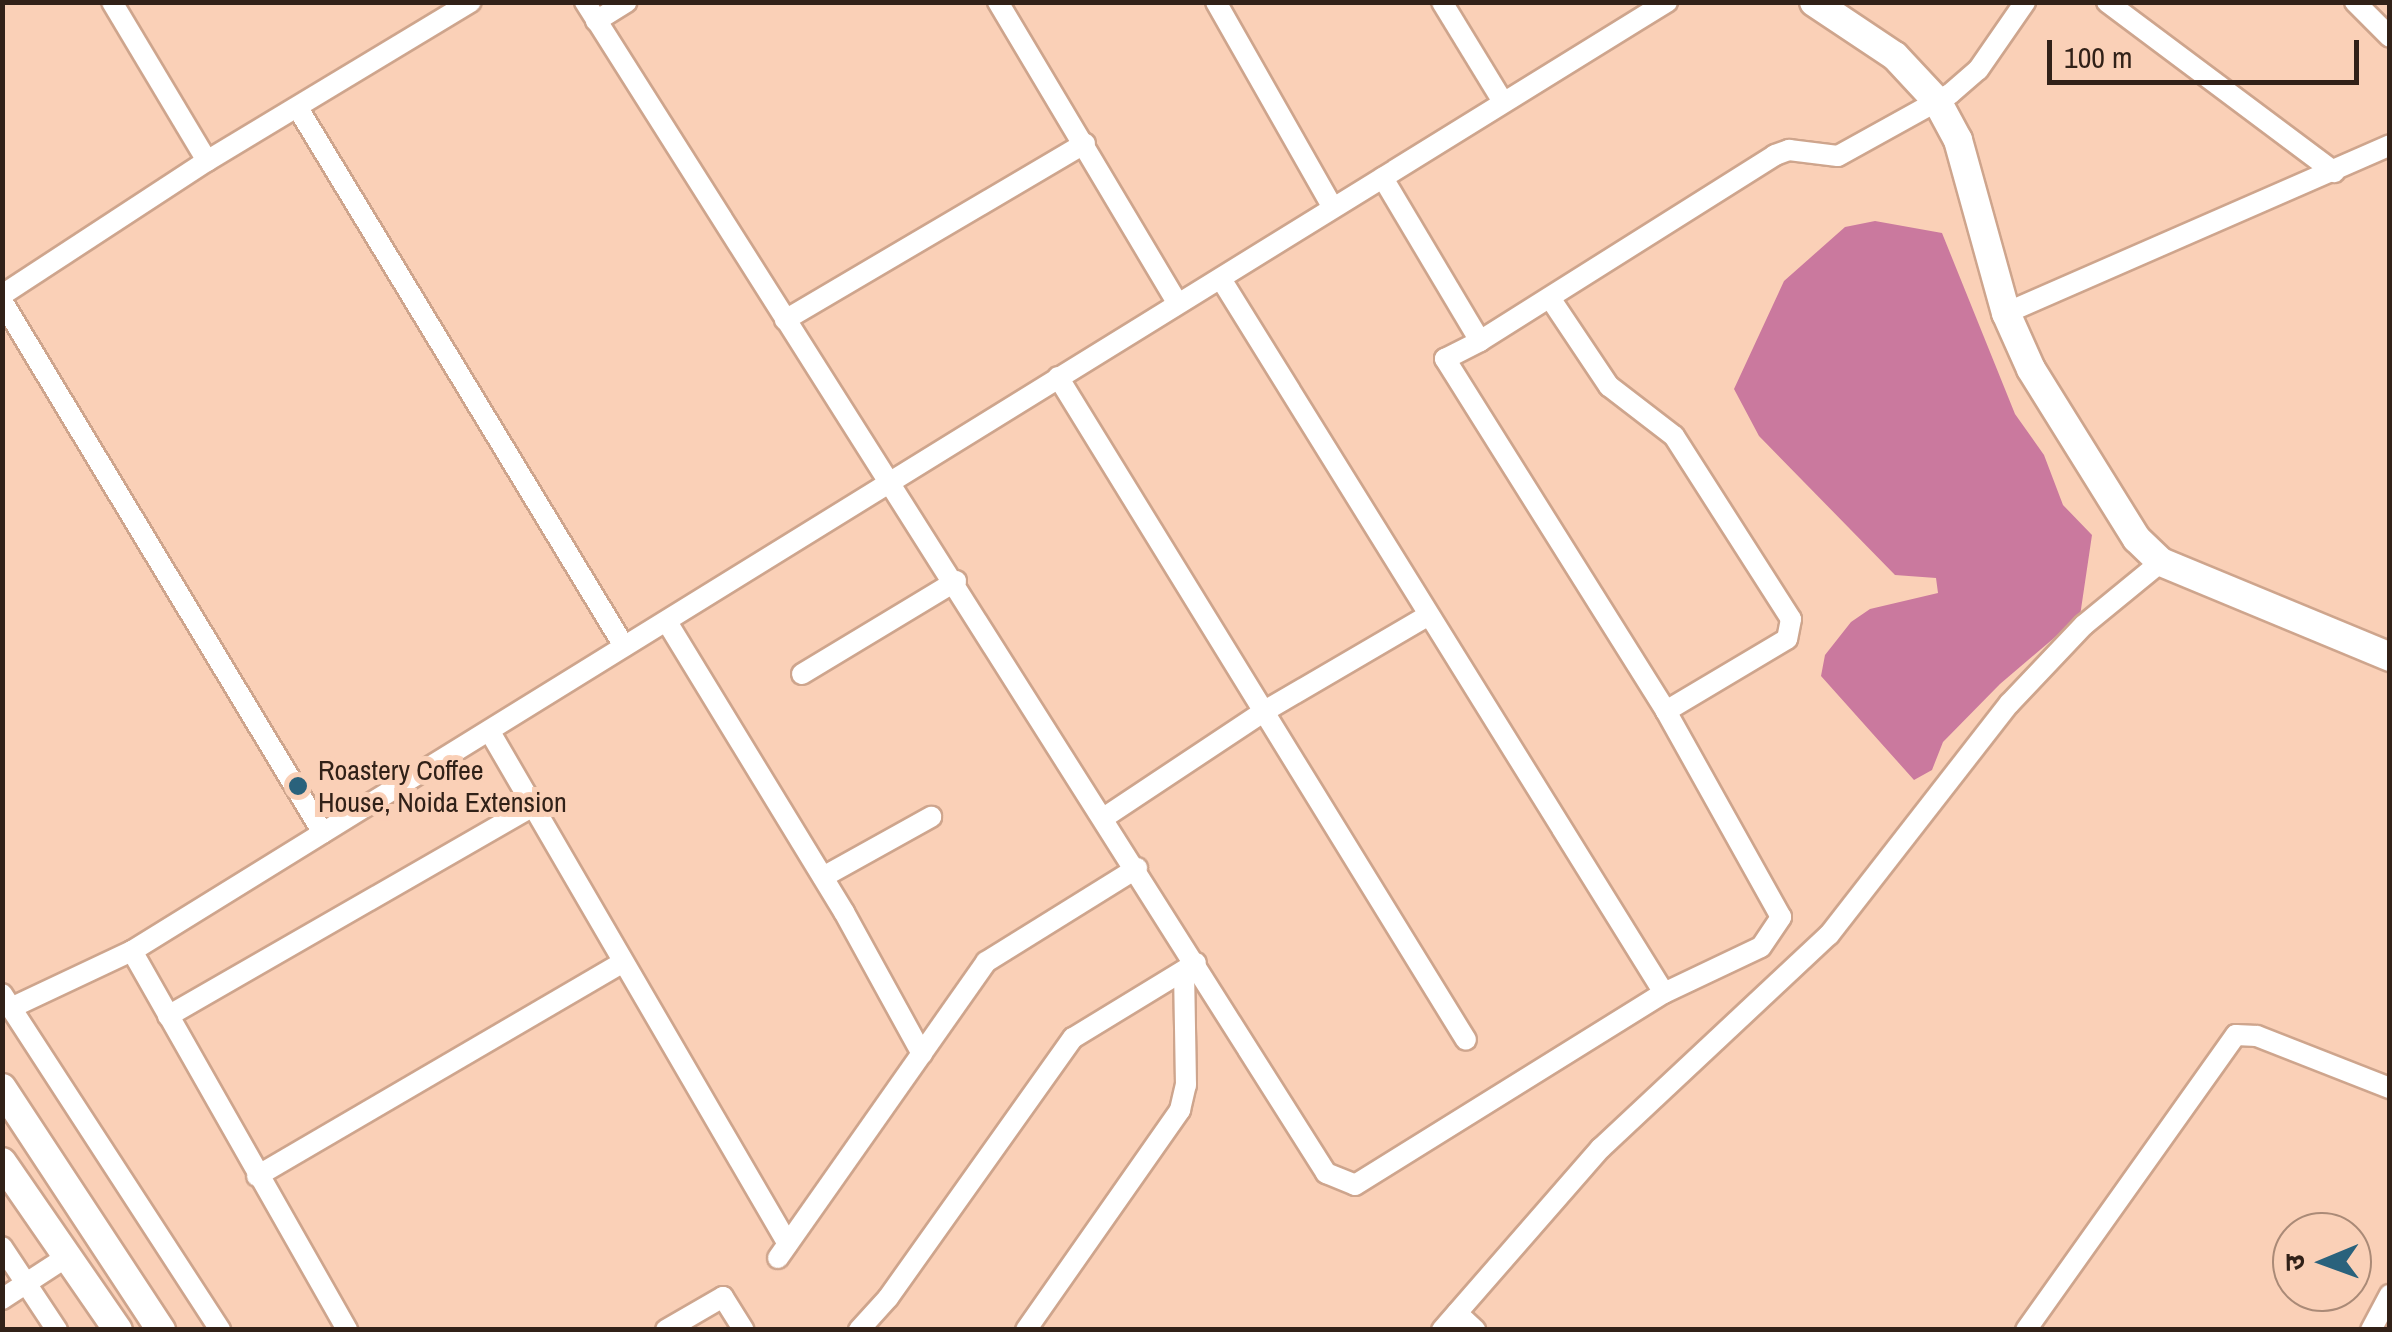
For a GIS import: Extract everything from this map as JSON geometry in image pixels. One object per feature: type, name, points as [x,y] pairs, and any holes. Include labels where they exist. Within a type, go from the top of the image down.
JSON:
[{"type":"street","points":[[112,2],[207,161]]},
{"type":"street","points":[[323,833],[2,298],[207,161],[299,110],[471,2]]},
{"type":"street","points":[[626,2],[591,12],[1137,868],[1190,967],[1326,1173],[1355,1185],[1664,994],[1761,948],[1781,917],[1666,711],[1446,360],[1775,155],[1838,156],[1937,101],[1978,70],[2025,2]]},
{"type":"street","points":[[998,2],[1086,143],[1176,302]]},
{"type":"street","points":[[1216,2],[1332,206]]},
{"type":"street","points":[[1442,2],[1503,102]]},
{"type":"street","points":[[220,1330],[9,1000],[132,952],[1666,2]]},
{"type":"street","points":[[1814,2],[1895,56],[1937,101],[1958,140],[2006,313],[2111,500],[2160,562],[2390,657]]},
{"type":"street","points":[[2107,2],[2334,172]]},
{"type":"street","points":[[2355,2],[2390,36]]},
{"type":"street","points":[[299,110],[624,646]]},
{"type":"street","points":[[786,320],[1086,143]]},
{"type":"street","points":[[2006,313],[2390,145]]},
{"type":"street","points":[[1383,178],[1480,340]]},
{"type":"street","points":[[1221,279],[1664,994]]},
{"type":"street","points":[[1550,298],[1610,386],[1674,436],[1791,619],[1787,639],[1666,711]]},
{"type":"street","points":[[1058,377],[1466,1040]]},
{"type":"street","points":[[1475,1330],[1450,1321],[1613,1135],[1828,935],[2009,704],[2084,625],[2160,562]]},
{"type":"street","points":[[802,674],[956,581]]},
{"type":"street","points":[[1105,817],[1263,712],[1427,616]]},
{"type":"street","points":[[667,622],[822,877],[922,1054]]},
{"type":"street","points":[[490,732],[783,1251],[986,962],[1137,868]]},
{"type":"street","points":[[168,1016],[533,806]]},
{"type":"street","points":[[822,877],[931,817]]},
{"type":"street","points":[[132,952],[347,1330]]},
{"type":"street","points":[[257,1176],[623,962]]},
{"type":"street","points":[[859,1330],[888,1298],[1073,1038],[1190,967]]},
{"type":"street","points":[[1026,1330],[1180,1110],[1186,1085],[1190,967]]},
{"type":"street","points":[[2026,1330],[2236,1034],[2257,1036],[2390,1088]]},
{"type":"street","points":[[2,1088],[161,1330]]},
{"type":"street","points":[[2,1162],[118,1330]]},
{"type":"street","points":[[2,1247],[57,1330]]},
{"type":"street","points":[[2,1299],[68,1256]]},
{"type":"street","points":[[2370,1330],[2390,1295]]},
{"type":"street","points":[[666,1330],[723,1297],[744,1330]]},
{"type":"shaded area","points":[[1875,221],[1942,233],[2015,414],[2044,455],[2063,505],[2092,535],[2080,616],[2000,684],[1943,742],[1932,770],[1914,780],[1821,676],[1825,655],[1851,622],[1870,609],[1938,593],[1936,578],[1895,575],[1759,436],[1734,389],[1784,281],[1845,227]]},
{"type":"place","name":"Roastery Coffee House, Noida Extension","points":[[298,786]]}]
